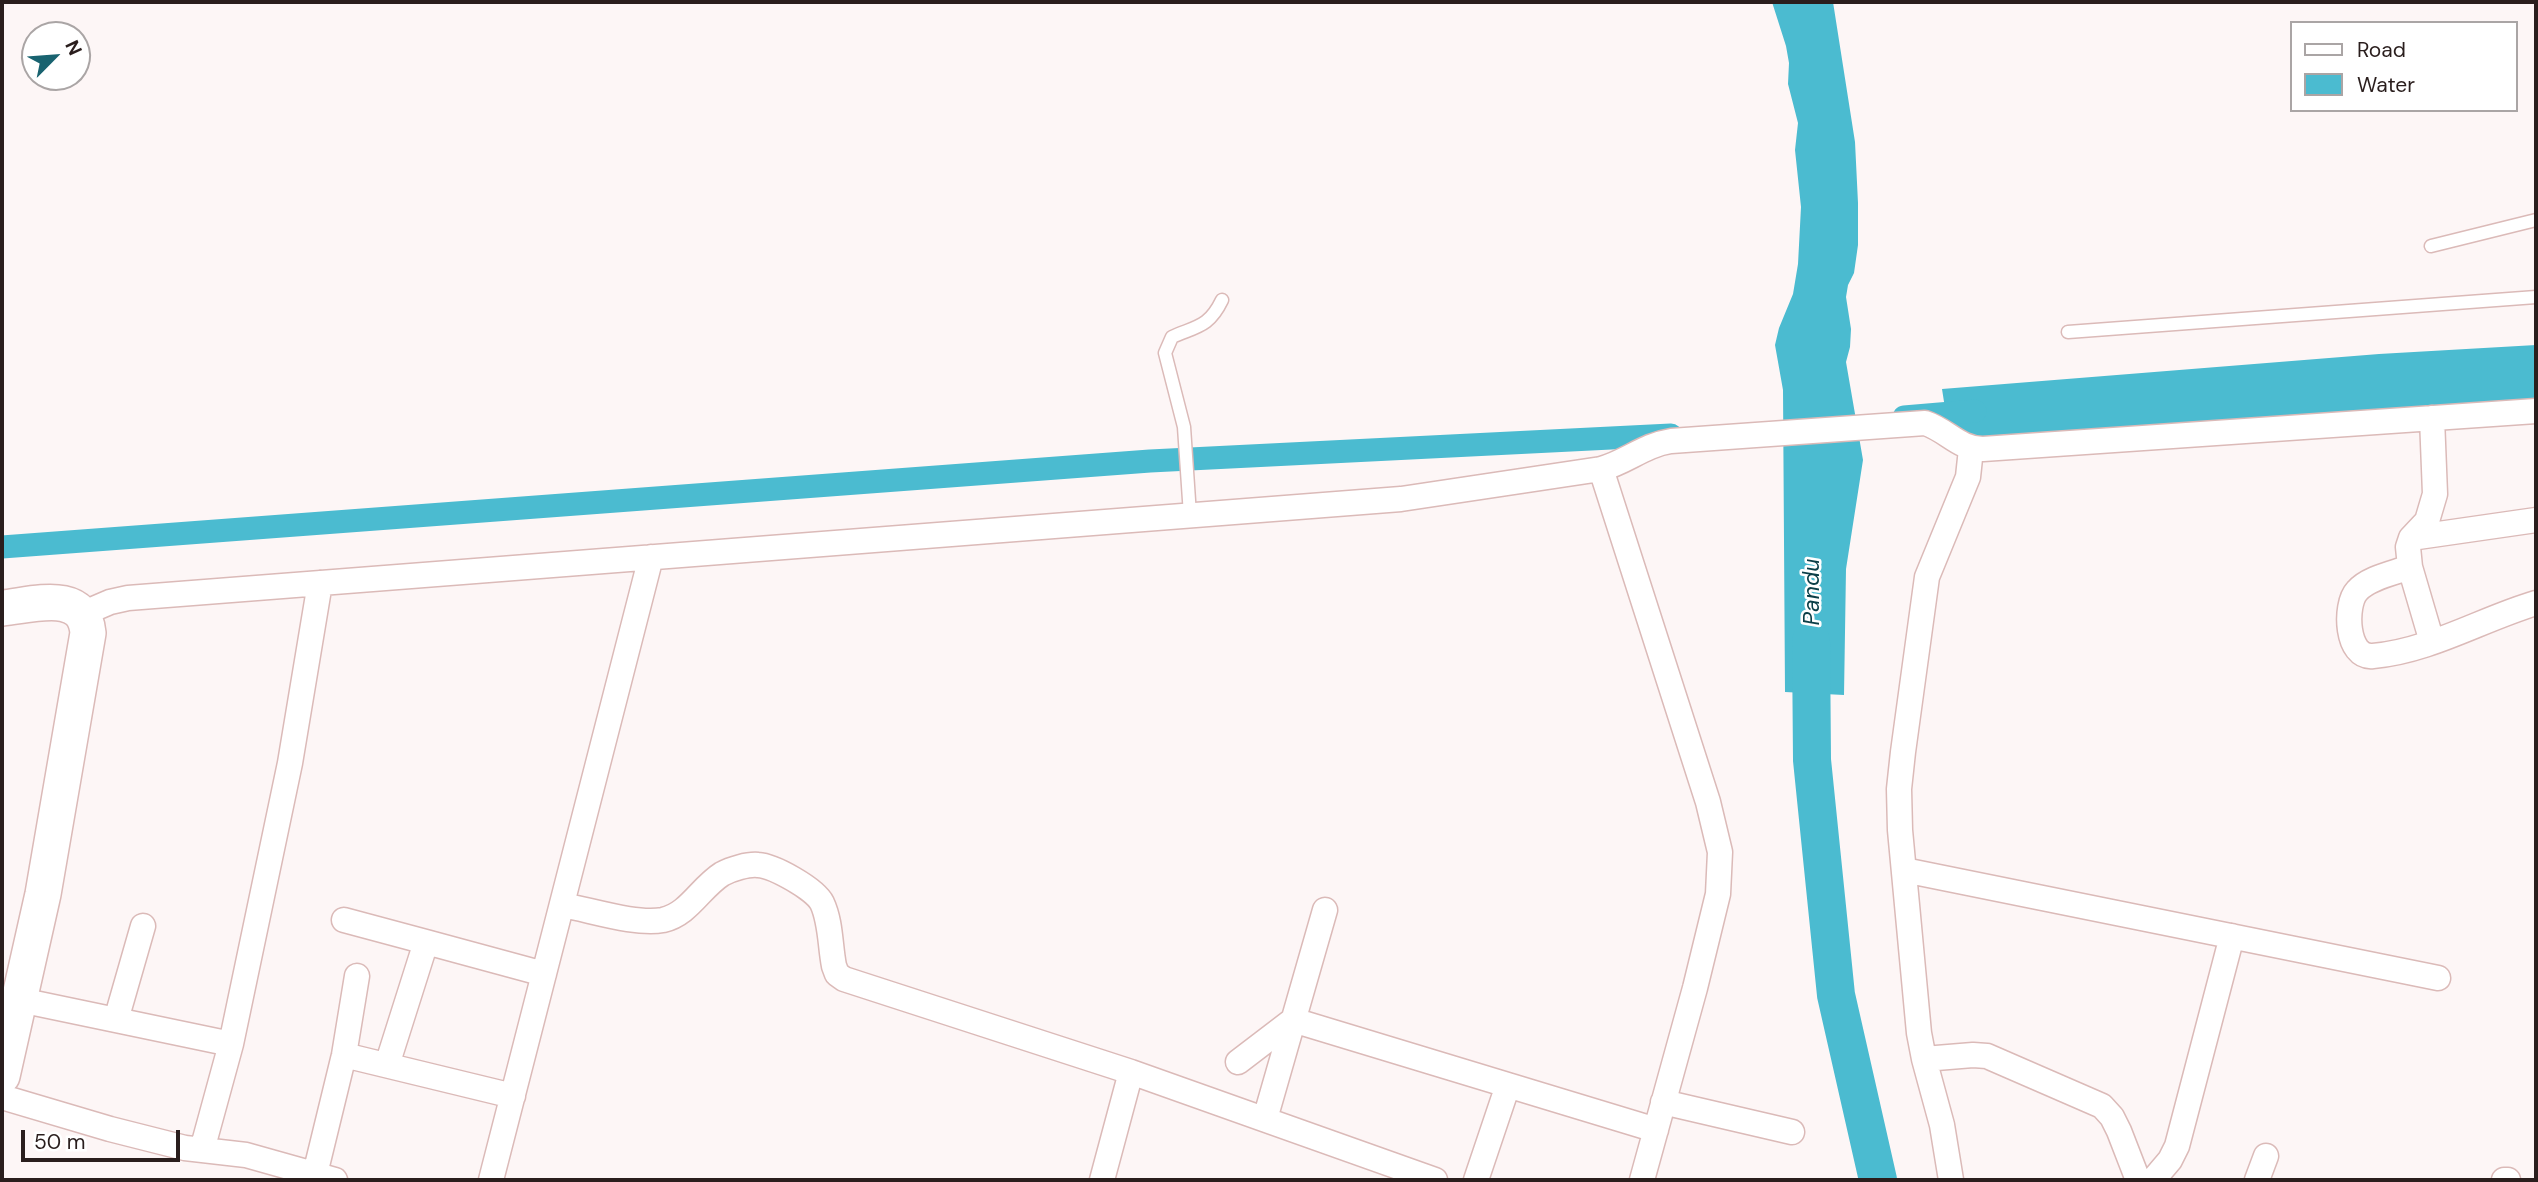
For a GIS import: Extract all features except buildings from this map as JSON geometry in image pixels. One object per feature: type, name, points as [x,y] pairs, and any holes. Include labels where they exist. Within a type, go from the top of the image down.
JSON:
[{"type":"street","points":[[82,614],[110,602],[128,598],[651,557],[1189,505],[1401,499],[1601,469],[1620,464],[1647,446],[1671,441],[1925,423],[1942,430],[1958,443],[1971,449],[2536,411]]},
{"type":"street","points":[[2432,418],[2435,494],[2427,521],[2411,538],[2408,547],[2410,567],[2432,642]]},
{"type":"street","points":[[1951,1180],[1942,1125],[1919,1033],[1899,789],[1927,577],[1968,477],[1971,449]]},
{"type":"street","points":[[1601,469],[1708,802],[1720,852],[1718,894],[1696,988],[1642,1180]]},
{"type":"street","points":[[2411,538],[2536,520]]},
{"type":"street","points":[[491,1180],[651,557]]},
{"type":"street","points":[[2410,567],[2358,589],[2350,605],[2352,641],[2362,655],[2371,657],[2432,642],[2536,603]]},
{"type":"street","points":[[202,1150],[231,1044],[290,763],[320,583]]},
{"type":"street","points":[[2,608],[62,603],[76,608],[86,619],[86,642],[43,894],[2,1076]]},
{"type":"street","points":[[562,905],[650,922],[681,912],[722,874],[756,865],[768,867],[810,889],[818,897],[827,916],[834,966],[837,974],[844,979],[1131,1072],[1435,1180]]},
{"type":"street","points":[[1904,870],[2438,978]]},
{"type":"street","points":[[1265,1119],[1325,910]]},
{"type":"street","points":[[344,920],[544,974]]},
{"type":"street","points":[[116,1020],[143,926]]},
{"type":"street","points":[[2153,1180],[2170,1160],[2177,1146],[2232,936]]},
{"type":"street","points":[[387,1066],[426,942]]},
{"type":"street","points":[[2,1097],[110,1129],[202,1150],[258,1170],[325,1177],[357,976]]},
{"type":"street","points":[[20,1000],[231,1044]]},
{"type":"street","points":[[1293,1020],[1656,1130]]},
{"type":"street","points":[[1238,1062],[1293,1020]]},
{"type":"street","points":[[344,1055],[513,1096]]},
{"type":"street","points":[[1924,1059],[1987,1056],[2093,1101],[2112,1117],[2138,1180]]},
{"type":"street","points":[[1102,1180],[1131,1072]]},
{"type":"street","points":[[1476,1180],[1508,1085]]},
{"type":"street","points":[[1663,1102],[1793,1132]]},
{"type":"street","points":[[2257,1180],[2266,1156]]},
{"type":"lane","points":[[2431,246],[2536,220]]},
{"type":"lane","points":[[2068,332],[2536,297]]},
{"type":"lane","points":[[1189,505],[1184,427],[1165,353],[1167,343],[1172,337],[1207,323],[1222,300]]},
{"type":"water","points":[[1772,2],[1833,2],[1855,142],[1858,245],[1854,273],[1846,297],[1851,329],[1846,362],[1863,460],[1846,569],[1844,695],[1785,692],[1783,390],[1775,345],[1793,294],[1798,264],[1801,207],[1795,150],[1798,123],[1788,84],[1789,63],[1786,46]]},
{"type":"water","points":[[2536,345],[2536,401],[1950,440],[1942,389],[2379,354]]},
{"type":"waterway","points":[[1904,417],[1975,411]]},
{"type":"waterway","points":[[2,547],[1150,461],[1671,435]]},
{"type":"waterway","name":"Pandu","points":[[1811,641],[1812,760],[1836,995],[1878,1180]]}]
